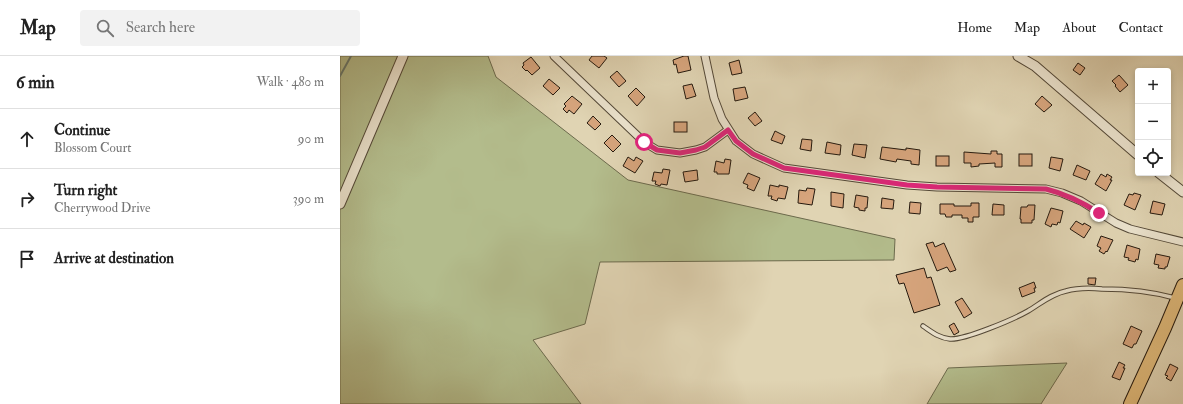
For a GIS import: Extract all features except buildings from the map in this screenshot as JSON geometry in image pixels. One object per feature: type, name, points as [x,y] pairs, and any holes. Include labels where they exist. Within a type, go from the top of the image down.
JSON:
[{"type":"main road","points":[[1130,404],[1183,285]]},
{"type":"street","points":[[340,204],[403,56]]},
{"type":"street","points":[[554,56],[644,142],[657,150],[680,153],[696,150],[705,147],[728,130]]},
{"type":"street","points":[[705,56],[714,98],[728,130],[736,141],[753,154],[784,168],[907,185],[1046,189],[1062,193],[1081,201],[1116,223],[1130,229],[1183,242]]},
{"type":"street","points":[[1018,56],[1035,66],[1135,152]]},
{"type":"street","points":[[1163,176],[1183,192]]},
{"type":"lane","points":[[923,326],[937,336],[951,339],[961,338],[1010,320],[1028,311],[1044,300],[1066,291],[1091,288],[1127,289],[1153,292],[1177,299]]},
{"type":"green space","points":[[340,56],[488,56],[496,77],[628,180],[895,239],[894,260],[600,262],[585,324],[533,340],[581,404],[340,404]]},
{"type":"green space","points":[[1067,363],[1041,404],[927,404],[948,368]]},
{"type":"waterway","points":[[340,76],[351,56]]},
{"type":"route","points":[[644,142],[657,150],[680,153],[705,147],[728,130],[736,141],[753,154],[784,168],[907,185],[1046,189],[1062,193],[1081,201],[1099,213]]}]
